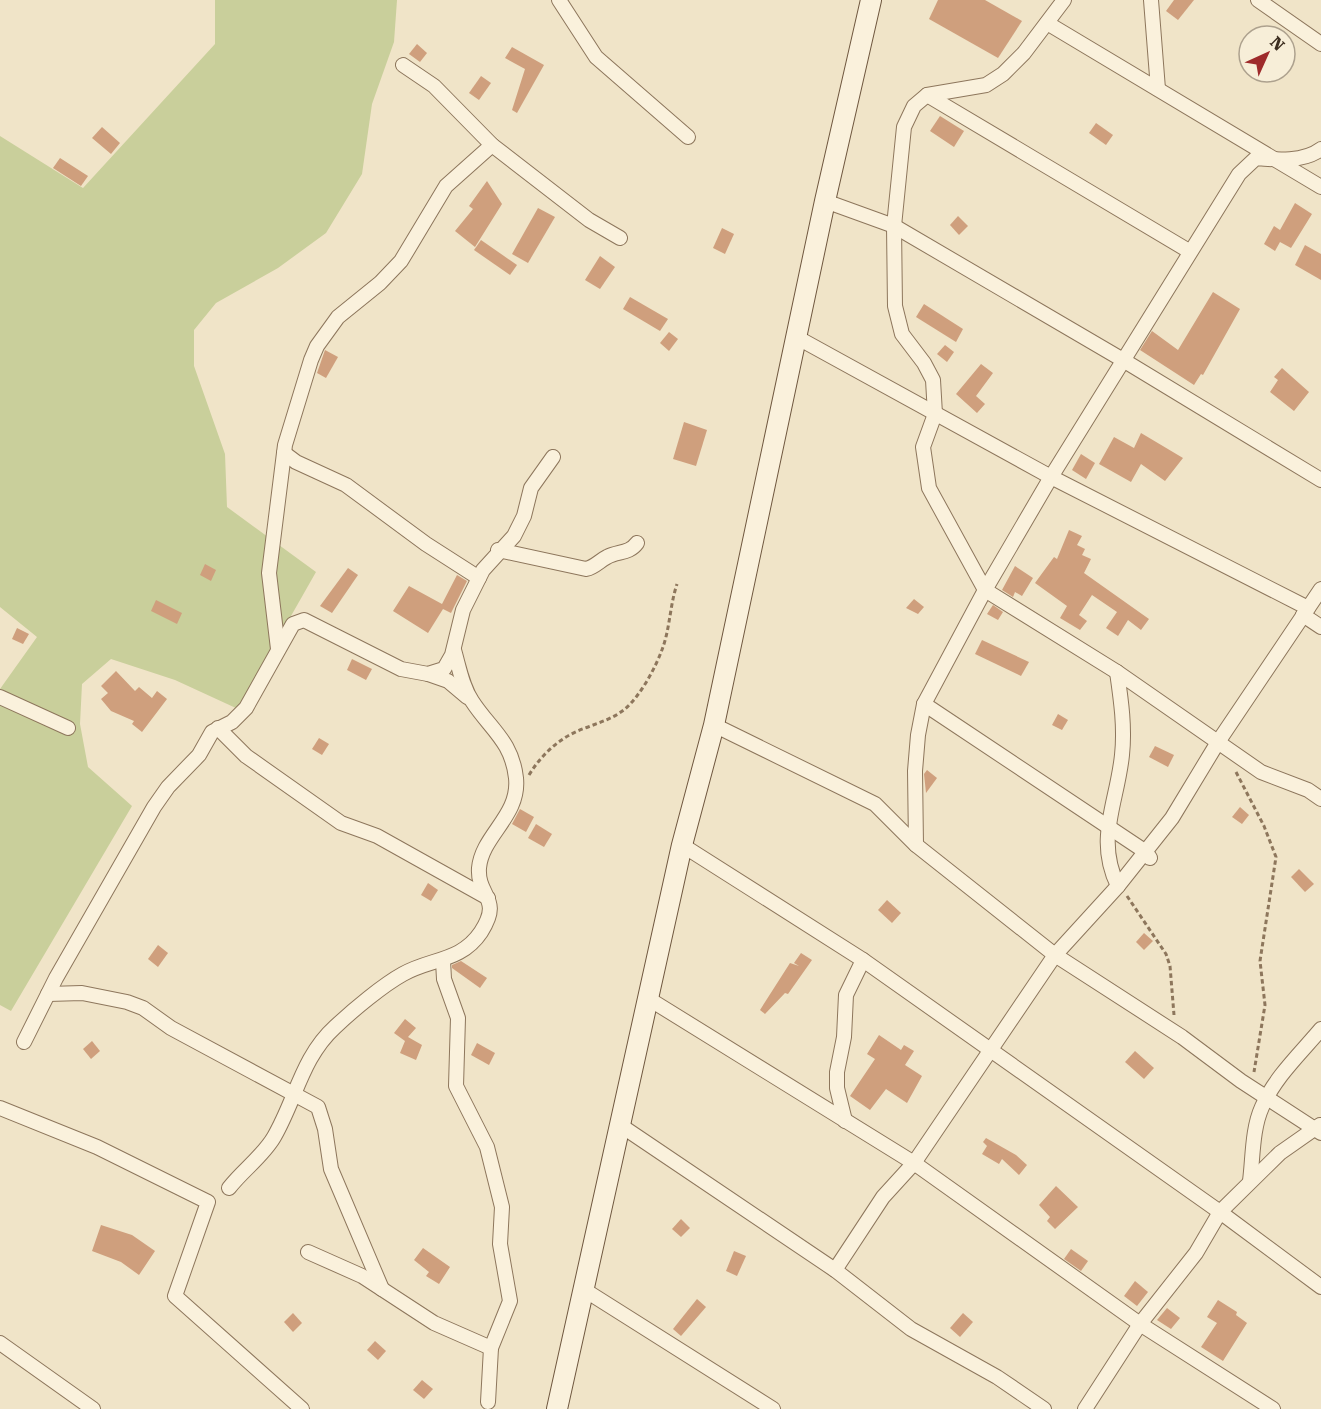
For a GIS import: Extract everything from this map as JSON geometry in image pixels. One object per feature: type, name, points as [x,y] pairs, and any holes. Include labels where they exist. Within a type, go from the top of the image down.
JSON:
[{"type":"main road","points":[[557,1409],[682,845],[714,725],[798,338],[825,201],[871,0]]},
{"type":"street","points":[[559,0],[596,57],[688,137]]},
{"type":"street","points":[[1064,0],[1015,64],[986,85],[927,95],[914,106],[904,127],[894,226],[895,306],[902,334],[924,363],[933,380],[935,414],[922,447],[929,488],[985,590],[1117,672],[1261,772],[1308,790],[1321,800]]},
{"type":"street","points":[[1150,0],[1158,89]]},
{"type":"street","points":[[1258,0],[1321,44]]},
{"type":"street","points":[[1047,23],[1321,187]]},
{"type":"street","points":[[403,65],[442,93],[492,145],[589,220],[620,238]]},
{"type":"street","points":[[927,95],[1189,251]]},
{"type":"street","points":[[278,649],[269,573],[284,453],[317,346],[338,317],[380,283],[401,261],[446,186],[492,145]]},
{"type":"street","points":[[916,845],[915,771],[918,735],[924,704],[985,590],[1189,251],[1249,163],[1256,158],[1278,160],[1314,154],[1321,149]]},
{"type":"street","points":[[825,201],[894,226],[1123,360],[1321,480]]},
{"type":"street","points":[[798,338],[1051,477],[1305,611],[1321,627]]},
{"type":"street","points":[[284,453],[296,462],[346,485],[426,544],[479,578]]},
{"type":"street","points":[[428,674],[438,672],[449,664],[463,610],[479,578],[498,550],[514,536],[524,516],[531,488],[553,457]]},
{"type":"street","points":[[498,550],[586,569],[594,567],[609,555],[633,549],[637,543]]},
{"type":"street","points":[[835,1270],[883,1197],[914,1163],[1055,955],[1149,855],[1321,589]]},
{"type":"street","points":[[24,1042],[48,994],[154,807],[168,788],[199,755],[212,732],[232,722],[246,708],[293,624],[304,620],[401,669],[428,674],[448,681],[470,699],[504,741],[516,778],[514,799],[479,867],[491,907],[488,920],[476,939],[461,953],[403,974],[333,1029],[307,1062],[274,1137],[229,1188]]},
{"type":"street","points":[[454,649],[470,699]]},
{"type":"street","points":[[1117,672],[1124,727],[1122,755],[1107,826],[1108,858],[1118,886]]},
{"type":"street","points":[[0,697],[68,728]]},
{"type":"street","points":[[924,704],[1149,855]]},
{"type":"street","points":[[714,725],[875,804],[916,845],[1055,955],[1182,1037],[1251,1089],[1319,1128]]},
{"type":"street","points":[[218,728],[246,756],[341,823],[377,836],[489,898]]},
{"type":"street","points":[[682,845],[863,960],[1220,1212],[1321,1287]]},
{"type":"street","points":[[845,1121],[837,1089],[837,1072],[844,1037],[846,995],[863,960]]},
{"type":"street","points":[[443,961],[444,979],[458,1018],[456,1086],[487,1147],[502,1207],[500,1244],[510,1301],[491,1348],[488,1402]]},
{"type":"street","points":[[48,994],[82,993],[143,1008],[171,1028],[310,1101],[322,1115],[331,1169],[382,1289]]},
{"type":"street","points":[[649,999],[914,1163],[1140,1324],[1273,1409]]},
{"type":"street","points":[[1250,1181],[1257,1120],[1286,1068],[1321,1029]]},
{"type":"street","points":[[0,1108],[97,1147],[208,1203],[175,1296],[302,1409]]},
{"type":"street","points":[[620,1125],[835,1270],[911,1329],[997,1377],[1044,1409]]},
{"type":"street","points":[[1085,1409],[1140,1324],[1196,1253],[1220,1212],[1250,1181],[1298,1138],[1319,1128]]},
{"type":"street","points":[[308,1252],[362,1276],[434,1323],[491,1348]]},
{"type":"street","points":[[584,1289],[765,1407]]},
{"type":"street","points":[[0,1343],[93,1409]]},
{"type":"path","points":[[514,799],[545,753],[562,738],[603,722],[625,709],[632,700],[663,647],[669,608],[677,584]]},
{"type":"path","points":[[1222,745],[1264,826],[1276,857],[1260,961],[1264,1015],[1251,1089]]},
{"type":"path","points":[[1118,886],[1166,954],[1170,966],[1174,1015],[1182,1037]]},
{"type":"green space","points":[[215,0],[397,0],[394,42],[372,104],[362,174],[326,233],[278,268],[216,303],[194,330],[194,366],[225,454],[227,507],[316,572],[238,709],[175,680],[111,659],[82,684],[80,724],[88,767],[132,806],[11,1011],[0,1005],[0,689],[37,637],[0,607],[0,136],[83,188],[215,44]]},
{"type":"building","points":[[938,0],[985,0],[1022,21],[998,58],[929,19]]},
{"type":"building","points":[[1174,0],[1194,0],[1178,20],[1166,11]]},
{"type":"building","points":[[417,44],[427,53],[420,62],[409,54]]},
{"type":"building","points":[[512,47],[544,65],[517,113],[512,110],[525,69],[505,58]]},
{"type":"building","points":[[481,76],[491,83],[479,100],[469,93]]},
{"type":"building","points":[[940,116],[964,131],[954,147],[930,131]]},
{"type":"building","points":[[1096,123],[1113,135],[1106,145],[1089,133]]},
{"type":"building","points":[[102,127],[120,143],[111,154],[92,138]]},
{"type":"building","points":[[60,158],[88,176],[81,186],[53,168]]},
{"type":"building","points":[[487,181],[502,204],[475,247],[455,231],[473,209],[469,206]]},
{"type":"building","points":[[1295,203],[1312,214],[1291,248],[1280,242],[1275,251],[1264,244],[1274,226],[1280,230]]},
{"type":"building","points":[[538,208],[555,217],[528,263],[512,254]]},
{"type":"building","points":[[958,216],[968,226],[959,235],[950,225]]},
{"type":"building","points":[[722,228],[734,234],[725,254],[713,248]]},
{"type":"building","points":[[481,240],[517,265],[510,275],[474,250]]},
{"type":"building","points":[[1305,245],[1321,254],[1321,280],[1295,265]]},
{"type":"building","points":[[600,256],[615,267],[600,289],[585,280]]},
{"type":"building","points":[[1213,292],[1240,309],[1203,375],[1201,374],[1194,385],[1140,350],[1152,331],[1178,350]]},
{"type":"building","points":[[630,297],[668,319],[660,331],[623,309]]},
{"type":"building","points":[[924,304],[963,329],[956,342],[916,317]]},
{"type":"building","points":[[669,332],[678,339],[669,351],[660,343]]},
{"type":"building","points":[[945,345],[954,352],[947,362],[937,354]]},
{"type":"building","points":[[325,350],[338,357],[326,378],[317,373]]},
{"type":"building","points":[[981,364],[993,373],[976,396],[985,404],[977,413],[956,394]]},
{"type":"building","points":[[1282,368],[1309,392],[1294,411],[1270,392],[1278,380],[1274,377]]},
{"type":"building","points":[[684,422],[707,430],[696,466],[673,459]]},
{"type":"building","points":[[1141,433],[1183,458],[1165,481],[1141,464],[1131,482],[1099,464],[1114,437],[1134,448]]},
{"type":"building","points":[[1081,454],[1095,463],[1086,479],[1072,470]]},
{"type":"building","points":[[1069,530],[1082,536],[1077,545],[1085,549],[1082,555],[1091,559],[1084,573],[1149,619],[1141,630],[1128,620],[1118,636],[1106,628],[1117,612],[1092,595],[1079,615],[1087,621],[1080,630],[1060,618],[1067,606],[1035,583],[1054,557],[1057,559]]},
{"type":"building","points":[[205,564],[216,570],[211,581],[200,575]]},
{"type":"building","points":[[1015,566],[1033,578],[1022,596],[1015,592],[1013,597],[1002,590]]},
{"type":"building","points":[[348,568],[358,575],[332,613],[320,606]]},
{"type":"building","points":[[457,575],[467,581],[451,613],[443,609],[428,633],[393,611],[409,586],[442,604]]},
{"type":"building","points":[[914,599],[924,607],[918,614],[906,608]]},
{"type":"building","points":[[156,600],[182,613],[177,624],[151,611]]},
{"type":"building","points":[[993,605],[1003,612],[998,620],[987,614]]},
{"type":"building","points":[[17,628],[29,634],[23,644],[12,639]]},
{"type":"building","points":[[982,640],[1029,662],[1021,676],[975,654]]},
{"type":"building","points":[[352,659],[372,669],[366,680],[347,670]]},
{"type":"building","points":[[116,671],[135,691],[139,687],[152,698],[157,691],[167,699],[142,732],[132,724],[134,721],[111,711],[101,699],[108,693],[101,686]]},
{"type":"building","points":[[1058,714],[1068,720],[1062,730],[1052,725]]},
{"type":"building","points":[[319,738],[329,744],[322,755],[312,749]]},
{"type":"building","points":[[1155,746],[1174,755],[1168,767],[1149,757]]},
{"type":"building","points":[[927,770],[937,778],[926,793],[924,774]]},
{"type":"building","points":[[1240,807],[1249,815],[1242,824],[1232,817]]},
{"type":"building","points":[[520,809],[534,817],[526,832],[512,824]]},
{"type":"building","points":[[536,824],[552,834],[544,847],[528,838]]},
{"type":"building","points":[[1299,869],[1314,884],[1305,892],[1291,877]]},
{"type":"building","points":[[428,883],[438,890],[431,901],[421,895]]},
{"type":"building","points":[[887,900],[901,913],[892,923],[878,910]]},
{"type":"building","points":[[1144,933],[1153,941],[1144,950],[1136,942]]},
{"type":"building","points":[[158,945],[168,953],[158,967],[148,959]]},
{"type":"building","points":[[801,953],[812,960],[788,994],[785,993],[765,1014],[760,1010],[790,963],[799,966],[794,963]]},
{"type":"building","points":[[461,961],[487,978],[480,988],[452,968],[452,965]]},
{"type":"building","points":[[405,1019],[416,1028],[408,1037],[422,1045],[416,1060],[400,1053],[405,1041],[394,1033]]},
{"type":"building","points":[[879,1035],[901,1050],[904,1045],[914,1051],[905,1065],[922,1076],[907,1103],[886,1089],[870,1110],[850,1096],[875,1059],[867,1054]]},
{"type":"building","points":[[92,1041],[100,1051],[91,1059],[83,1049]]},
{"type":"building","points":[[477,1043],[495,1053],[489,1065],[471,1055]]},
{"type":"building","points":[[1135,1051],[1154,1068],[1144,1079],[1125,1062]]},
{"type":"building","points":[[986,1138],[1016,1155],[1027,1165],[1019,1175],[1002,1159],[999,1164],[982,1154],[987,1146],[983,1142]]},
{"type":"building","points":[[1056,1186],[1078,1207],[1055,1229],[1047,1221],[1050,1217],[1039,1205]]},
{"type":"building","points":[[681,1219],[690,1228],[681,1237],[672,1229]]},
{"type":"building","points":[[101,1225],[132,1235],[155,1251],[139,1275],[121,1262],[92,1251]]},
{"type":"building","points":[[423,1248],[450,1267],[439,1284],[426,1276],[429,1272],[414,1260]]},
{"type":"building","points":[[1071,1249],[1088,1261],[1081,1271],[1064,1259]]},
{"type":"building","points":[[734,1251],[746,1256],[737,1276],[726,1271]]},
{"type":"building","points":[[1135,1281],[1148,1292],[1137,1306],[1124,1296]]},
{"type":"building","points":[[697,1299],[706,1307],[681,1336],[673,1329]]},
{"type":"building","points":[[1218,1300],[1237,1312],[1236,1315],[1247,1323],[1223,1361],[1201,1347],[1217,1323],[1207,1317]]},
{"type":"building","points":[[1167,1308],[1180,1318],[1171,1329],[1157,1320]]},
{"type":"building","points":[[293,1313],[302,1323],[293,1332],[284,1322]]},
{"type":"building","points":[[963,1313],[973,1322],[960,1337],[950,1328]]},
{"type":"building","points":[[375,1341],[386,1351],[378,1360],[367,1350]]},
{"type":"building","points":[[422,1380],[433,1389],[424,1399],[413,1390]]}]
